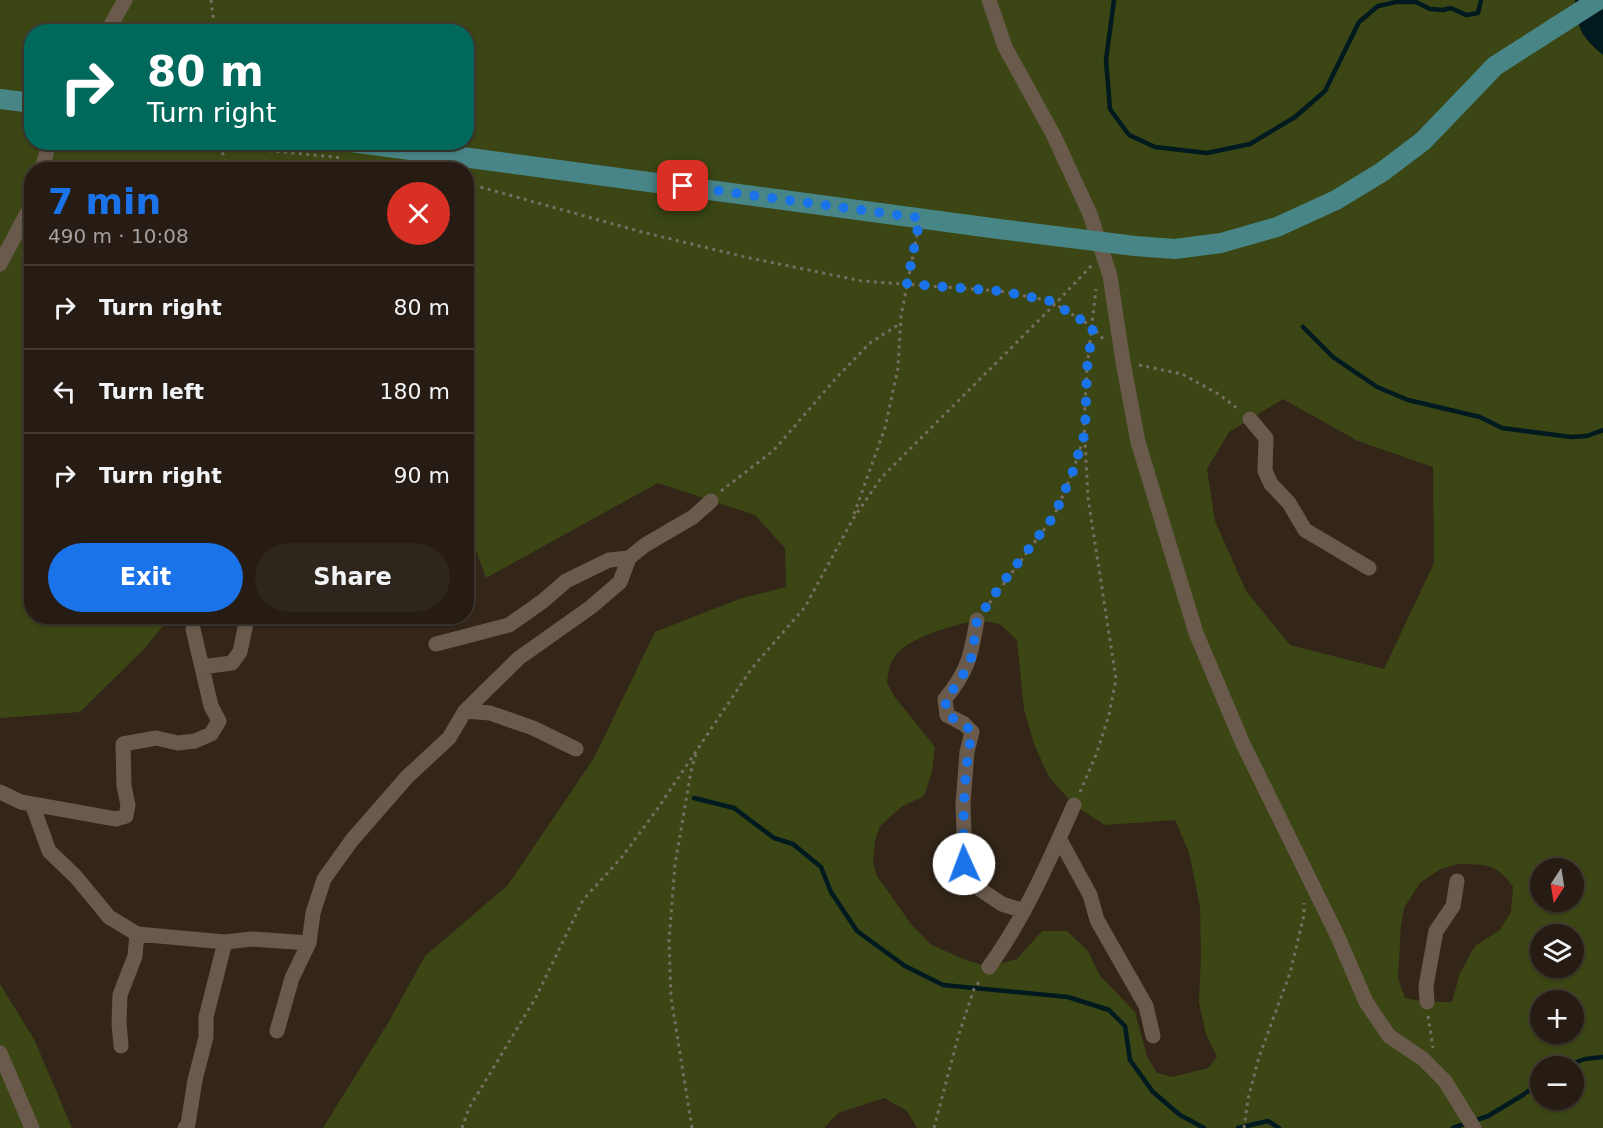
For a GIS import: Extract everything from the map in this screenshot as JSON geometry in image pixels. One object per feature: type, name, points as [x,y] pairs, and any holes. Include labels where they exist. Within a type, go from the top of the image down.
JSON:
[{"type":"main road","points":[[474,165],[920,218],[1100,246],[1175,249],[1221,243],[1277,227],[1336,200],[1382,172],[1423,141],[1495,66],[1598,0]]},
{"type":"main road","points":[[0,99],[24,102]]},
{"type":"main road","points":[[351,150],[451,162]]},
{"type":"street","points":[[112,24],[125,0]]},
{"type":"street","points":[[989,0],[1005,47],[1077,182],[1090,214],[1110,276],[1138,442],[1196,633],[1243,744],[1338,937],[1366,1002],[1389,1036],[1423,1059],[1445,1081],[1474,1128]]},
{"type":"street","points":[[0,264],[24,219]]},
{"type":"street","points":[[1251,419],[1266,438],[1265,471],[1270,484],[1289,503],[1305,530],[1369,568]]},
{"type":"street","points":[[277,1031],[292,978],[309,943],[313,913],[324,879],[352,840],[407,777],[449,738],[465,711],[519,658],[591,608],[620,582],[629,558],[645,545],[693,517],[711,501]]},
{"type":"street","points":[[436,644],[509,625],[566,581],[609,560],[629,558]]},
{"type":"street","points":[[977,620],[972,656],[960,681],[945,699],[947,715],[964,724],[972,732],[963,804],[964,864],[981,890],[1002,904],[1024,911]]},
{"type":"street","points":[[202,667],[231,663],[240,652],[246,624]]},
{"type":"street","points":[[0,792],[21,802],[116,819],[126,816],[128,805],[124,786],[123,744],[156,738],[178,742],[195,741],[211,734],[219,721],[211,706],[193,628]]},
{"type":"street","points":[[465,711],[490,713],[533,728],[576,749]]},
{"type":"street","points":[[32,804],[49,851],[109,916],[137,934],[225,942],[252,939],[309,943]]},
{"type":"street","points":[[989,968],[1024,911],[1074,805]]},
{"type":"street","points":[[1059,838],[1090,895],[1097,920],[1146,1006],[1153,1036]]},
{"type":"street","points":[[1427,1002],[1426,986],[1437,931],[1453,906],[1457,881]]},
{"type":"street","points":[[121,1046],[118,1023],[120,995],[135,956],[137,934]]},
{"type":"street","points":[[185,1128],[188,1124],[195,1080],[206,1036],[206,1017],[225,942]]},
{"type":"street","points":[[0,1053],[32,1128]]},
{"type":"path","points":[[211,0],[214,24]]},
{"type":"path","points":[[474,185],[642,232],[744,257],[862,281],[1000,291],[1050,301],[1093,327],[1123,362],[1182,374],[1220,395],[1251,419]]},
{"type":"path","points":[[853,519],[885,428],[898,368],[901,323],[920,218]]},
{"type":"path","points":[[462,1128],[469,1108],[536,999],[583,900],[622,856],[649,820],[752,668],[805,608],[853,519],[881,478],[1055,304],[1100,246]]},
{"type":"path","points":[[1074,805],[1096,755],[1109,716],[1116,679],[1088,498],[1085,433],[1087,368],[1097,280]]},
{"type":"path","points":[[711,501],[773,451],[870,343],[901,323]]},
{"type":"path","points":[[977,620],[1054,516],[1072,474],[1085,433]]},
{"type":"path","points":[[692,1128],[671,997],[669,941],[675,865],[691,771],[699,746]]},
{"type":"path","points":[[1244,1128],[1248,1099],[1259,1058],[1290,973],[1304,915],[1304,903]]},
{"type":"path","points":[[934,1128],[968,1005],[974,988],[989,968]]},
{"type":"path","points":[[1427,1002],[1435,1054]]},
{"type":"green space","points":[[0,0],[1575,0],[1577,18],[1585,37],[1603,55],[1603,1128],[917,1128],[907,1111],[884,1098],[838,1113],[824,1128],[323,1128],[388,1023],[425,956],[508,885],[594,758],[655,632],[739,599],[786,587],[785,548],[755,515],[658,483],[486,578],[474,544],[474,162],[24,162],[24,624],[164,624],[145,648],[80,712],[0,718]],"holes":[[[1283,399],[1358,441],[1433,467],[1434,563],[1384,669],[1290,645],[1246,591],[1215,521],[1207,469],[1229,432]],[[977,620],[1000,624],[1017,640],[1024,709],[1034,744],[1049,777],[1074,805],[1105,825],[1175,820],[1189,852],[1200,907],[1199,1003],[1206,1034],[1217,1057],[1208,1068],[1172,1077],[1157,1073],[1147,1057],[1135,1012],[1100,976],[1088,951],[1067,931],[1042,931],[1017,959],[989,967],[963,959],[930,944],[911,924],[877,876],[873,863],[875,841],[880,826],[901,807],[924,796],[932,772],[935,747],[894,696],[887,682],[893,659],[908,645],[919,639],[956,625]],[[1457,864],[1489,866],[1501,873],[1513,887],[1511,912],[1500,930],[1475,946],[1460,973],[1452,1002],[1427,1002],[1405,998],[1398,978],[1404,908],[1420,883],[1439,870]]]},
{"type":"green space","points":[[0,984],[34,1039],[72,1128],[0,1128]]},
{"type":"water","points":[[1575,0],[1603,0],[1603,55],[1585,37],[1577,18]]},
{"type":"waterway","points":[[1114,0],[1106,60],[1110,109],[1129,135],[1155,147],[1207,153],[1250,144],[1295,117],[1325,91],[1359,22],[1378,6],[1396,2],[1416,2],[1430,9],[1451,8],[1466,15],[1478,13],[1481,0]]},
{"type":"waterway","points":[[1303,327],[1333,357],[1377,387],[1408,400],[1480,417],[1502,428],[1571,437],[1587,436],[1603,430]]},
{"type":"waterway","points":[[694,798],[734,808],[774,838],[793,844],[821,867],[831,892],[857,931],[905,966],[943,985],[1068,997],[1109,1010],[1125,1026],[1130,1060],[1153,1092],[1180,1115],[1204,1128]]},
{"type":"waterway","points":[[1584,1059],[1603,1057]]},
{"type":"waterway","points":[[1453,1128],[1488,1116],[1530,1090]]},
{"type":"waterway","points":[[1238,1128],[1268,1121],[1279,1128]]},
{"type":"route","points":[[683,186],[920,218],[907,284],[1000,291],[1050,301],[1093,327],[1087,368],[1085,433],[1072,474],[1054,516],[977,620],[972,656],[960,681],[945,699],[947,715],[964,724],[972,732],[963,804],[964,864]]}]
